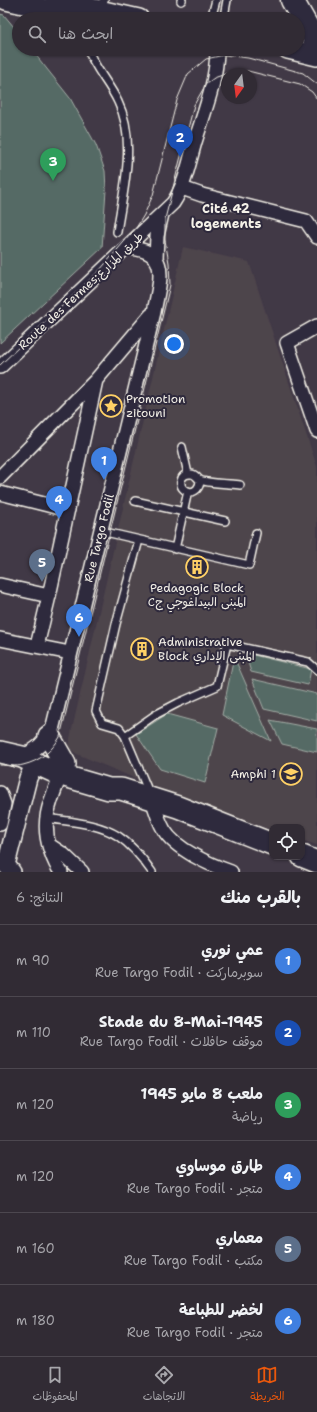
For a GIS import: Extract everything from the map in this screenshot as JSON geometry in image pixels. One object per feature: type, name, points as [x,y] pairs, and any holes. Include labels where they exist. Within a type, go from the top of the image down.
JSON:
[{"type":"highway","points":[[305,27],[317,44]]},
{"type":"main road","points":[[6,0],[95,12]]},
{"type":"main road","points":[[55,0],[95,12]]},
{"type":"main road","points":[[305,53],[317,56]]},
{"type":"main road","points":[[49,736],[63,769]]},
{"type":"main road","points":[[0,752],[63,769],[108,779],[121,789],[201,815],[269,843]]},
{"type":"main road","points":[[305,857],[317,862]]},
{"type":"street","name":"Rue Targo Fodil","points":[[29,760],[36,749],[49,736],[54,721],[154,312],[160,279],[160,271],[156,258],[157,236],[162,214],[173,203],[182,188],[212,85],[217,56]]},
{"type":"street","points":[[182,188],[202,195],[306,221],[317,237]]},
{"type":"street","name":"Route des Fermes;طريق المزارع","points":[[0,367],[162,214]]},
{"type":"street","points":[[126,248],[142,250],[156,258]]},
{"type":"street","points":[[0,477],[96,380],[154,312]]},
{"type":"street","points":[[317,326],[287,343],[317,431]]},
{"type":"street","points":[[37,646],[96,380]]},
{"type":"street","points":[[0,493],[68,510]]},
{"type":"street","points":[[0,584],[49,596]]},
{"type":"street","points":[[0,639],[70,653]]},
{"type":"street","points":[[6,866],[28,778],[29,760]]},
{"type":"street","points":[[60,872],[56,866],[47,838],[46,818],[50,802],[63,769]]},
{"type":"street","points":[[0,793],[4,804],[0,824]]},
{"type":"street","points":[[152,798],[164,831],[180,848],[219,868],[231,872]]},
{"type":"street","points":[[49,844],[64,855],[82,872]]},
{"type":"lane","points":[[213,12],[216,0]]},
{"type":"lane","points":[[225,12],[227,0]]},
{"type":"lane","points":[[92,56],[119,103],[126,134],[127,164],[117,232]]},
{"type":"lane","points":[[182,447],[188,474]]},
{"type":"lane","points":[[200,480],[199,488],[192,492],[184,490],[181,484],[182,476],[192,474],[200,480],[240,485]]},
{"type":"lane","points":[[175,549],[188,491]]},
{"type":"lane","points":[[135,501],[225,521]]},
{"type":"lane","points":[[101,531],[249,565],[256,533]]},
{"type":"lane","points":[[139,540],[116,624],[96,711],[102,723],[119,728],[125,736],[152,798]]},
{"type":"lane","points":[[125,736],[161,712],[217,686],[227,644],[308,662],[317,670]]},
{"type":"lane","points":[[46,818],[102,828],[118,836],[132,847],[152,872]]},
{"type":"shaded area","points":[[183,247],[249,262],[317,467],[317,845],[305,841],[305,824],[269,824],[269,829],[177,796],[77,754],[70,749],[70,738]]},
{"type":"green space","points":[[0,14],[4,15],[12,25],[12,56],[37,56],[70,98],[96,145],[105,171],[106,190],[102,248],[0,343]]},
{"type":"green space","points":[[245,653],[311,669],[308,685],[251,672]]},
{"type":"green space","points":[[234,657],[271,741],[222,715]]},
{"type":"green space","points":[[252,679],[317,694],[317,721],[264,709]]},
{"type":"green space","points":[[167,714],[218,728],[205,783],[160,769],[136,734]]},
{"type":"green space","points":[[270,720],[317,729],[317,752],[282,744]]},
{"type":"tram line","points":[[0,365],[99,271],[136,228],[153,195],[177,100],[188,74],[206,59],[220,56]]},
{"type":"tram line","points":[[232,56],[248,58],[303,73],[317,84]]},
{"type":"tram line","points":[[0,765],[20,766],[35,761],[45,755],[60,737],[170,285],[169,263],[165,240],[165,219],[194,105],[206,84],[214,78],[228,73],[248,71],[300,84],[312,92],[317,99]]},
{"type":"place","name":"Stade du 8-Mai-1945","points":[[180,157]]},
{"type":"place","name":"ملعب 8 مايو 1945","points":[[53,181]]},
{"type":"place","name":"Promotion zitouni","points":[[111,406]]},
{"type":"place","name":"عمي نوري","points":[[104,480]]},
{"type":"place","name":"طارق موساوي","points":[[59,519]]},
{"type":"place","name":"Pedagogic Block Cالمبنى البيداغوجي ج","points":[[197,567]]},
{"type":"place","name":"معماري","points":[[42,582]]},
{"type":"place","name":"لخضر للطباعة","points":[[79,637]]},
{"type":"place","name":"Administrative Block المبنى الإداري","points":[[142,649]]},
{"type":"place","name":"Amphi 1","points":[[291,774]]},
{"type":"district","name":"Cité 42 logements","points":[[226,216]]}]
